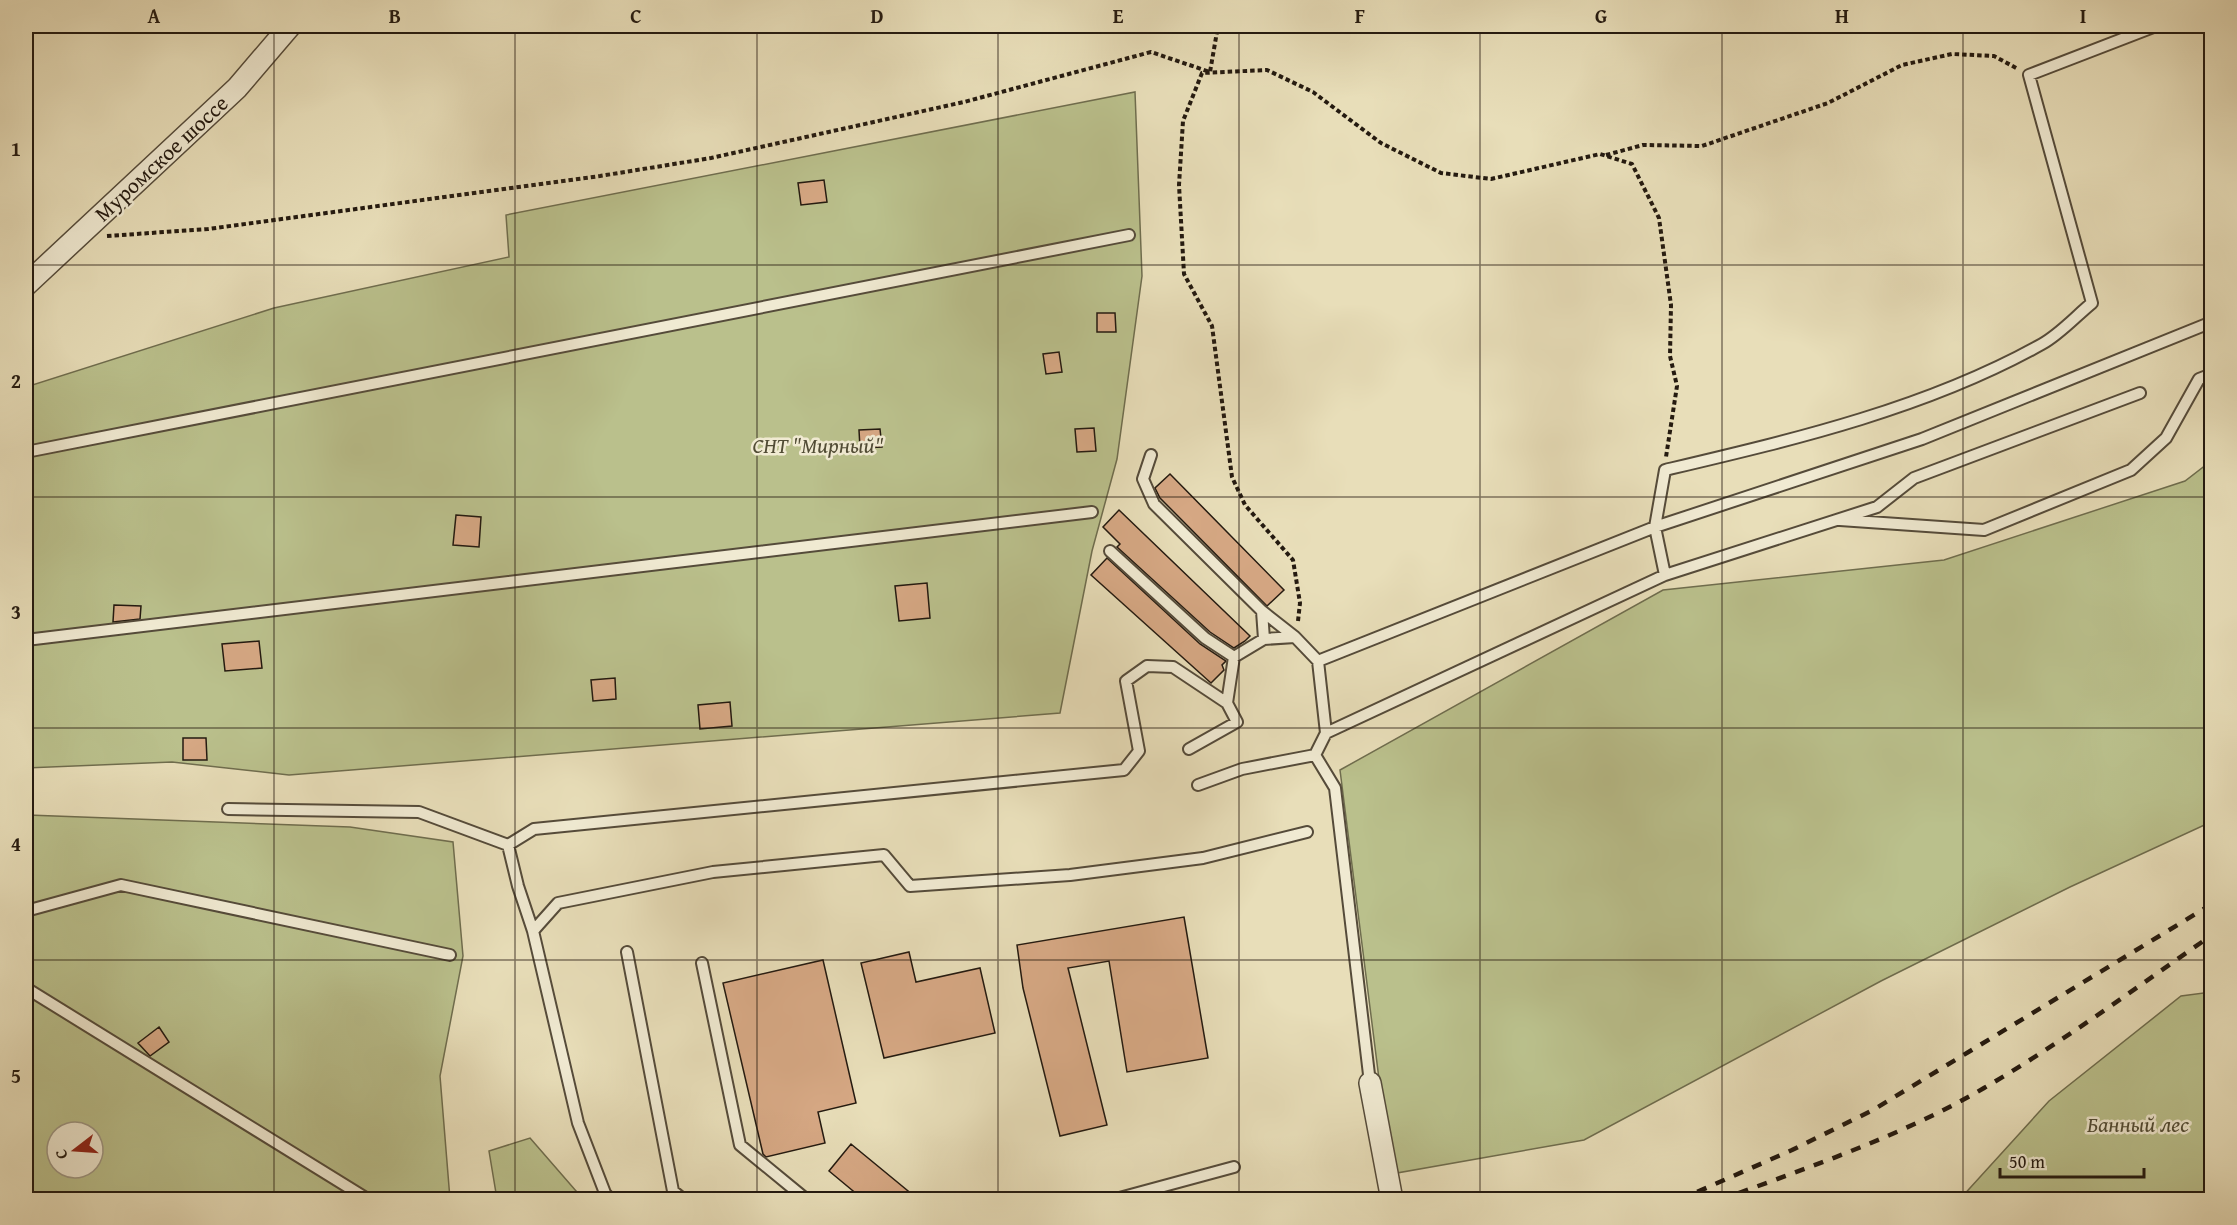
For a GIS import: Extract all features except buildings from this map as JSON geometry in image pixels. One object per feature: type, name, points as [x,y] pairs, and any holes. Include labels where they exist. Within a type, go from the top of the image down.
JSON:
[{"type":"street","name":"Муромское шоссе","points":[[26,285],[237,88],[290,26]]},
{"type":"street","points":[[1370,1083],[1392,1200]]},
{"type":"lane","points":[[1665,575],[1655,527],[1665,470],[1745,451],[1925,398],[2044,343],[2092,303],[2029,75],[2156,26]]},
{"type":"lane","points":[[26,452],[1129,235]]},
{"type":"lane","points":[[1318,661],[1655,527],[1922,439],[2211,322]]},
{"type":"lane","points":[[1837,519],[1984,530],[2131,470],[2166,438],[2199,379],[2211,374]]},
{"type":"lane","points":[[1326,733],[1665,575],[1877,507],[1914,478],[2140,393]]},
{"type":"lane","points":[[1151,455],[1143,478],[1154,504],[1262,612],[1296,637],[1318,661],[1326,733],[1315,755]]},
{"type":"lane","points":[[26,640],[1092,512]]},
{"type":"lane","points":[[1110,551],[1205,638],[1234,657]]},
{"type":"lane","points":[[1262,612],[1264,639]]},
{"type":"lane","points":[[1234,657],[1264,639],[1296,637]]},
{"type":"lane","points":[[1227,704],[1234,657]]},
{"type":"lane","points":[[508,845],[534,829],[1124,770],[1139,752],[1126,681],[1147,666],[1173,667],[1227,704],[1238,722],[1189,749]]},
{"type":"lane","points":[[1198,785],[1242,769],[1315,755]]},
{"type":"lane","points":[[1315,755],[1335,788],[1370,1083]]},
{"type":"lane","points":[[228,809],[419,812],[508,845]]},
{"type":"lane","points":[[533,931],[558,903],[713,872],[885,855],[910,886],[1070,875],[1203,858],[1307,832]]},
{"type":"lane","points":[[508,845],[518,886],[533,931],[578,1123],[605,1193],[611,1200]]},
{"type":"lane","points":[[26,911],[121,885],[450,955]]},
{"type":"lane","points":[[627,952],[673,1191],[684,1200]]},
{"type":"lane","points":[[702,963],[740,1145],[807,1200]]},
{"type":"lane","points":[[26,988],[369,1200]]},
{"type":"lane","points":[[1112,1200],[1234,1167]]},
{"type":"path","points":[[1210,72],[1218,26]]},
{"type":"path","points":[[74,238],[208,229],[589,178],[711,158],[964,102],[1151,52],[1210,72]]},
{"type":"path","points":[[1296,637],[1300,603],[1293,560],[1245,504],[1232,477],[1212,326],[1184,274],[1179,185],[1183,121],[1202,73],[1267,70],[1313,92],[1381,143],[1441,173],[1491,178],[1604,156],[1643,145],[1702,146],[1828,103],[1902,65],[1952,54],[1994,56],[2029,75]]},
{"type":"path","points":[[1604,156],[1632,164],[1659,218],[1671,305],[1670,356],[1677,386],[1665,470]]},
{"type":"green space","name":"СНТ \"Мирный\"","points":[[1135,92],[1142,276],[1117,459],[1092,551],[1060,713],[289,775],[172,762],[26,768],[26,387],[274,308],[509,257],[506,215]]},
{"type":"green space","points":[[2211,461],[2211,822],[2070,887],[1881,981],[1584,1140],[1391,1174],[1340,770],[1663,590],[1944,560],[2185,481]]},
{"type":"green space","points":[[26,805],[28,815],[350,827],[453,842],[463,956],[440,1076],[450,1199],[26,1199]]},
{"type":"green space","name":"Банный лес","points":[[2211,992],[2211,1199],[1960,1199],[2049,1101],[2181,996]]},
{"type":"green space","points":[[530,1138],[583,1199],[497,1199],[489,1151]]},
{"type":"railway","points":[[1679,1200],[1792,1150],[1873,1110],[2212,904]]},
{"type":"railway","points":[[1720,1200],[1855,1150],[1953,1105],[1984,1088],[2100,1014],[2212,935]]}]
